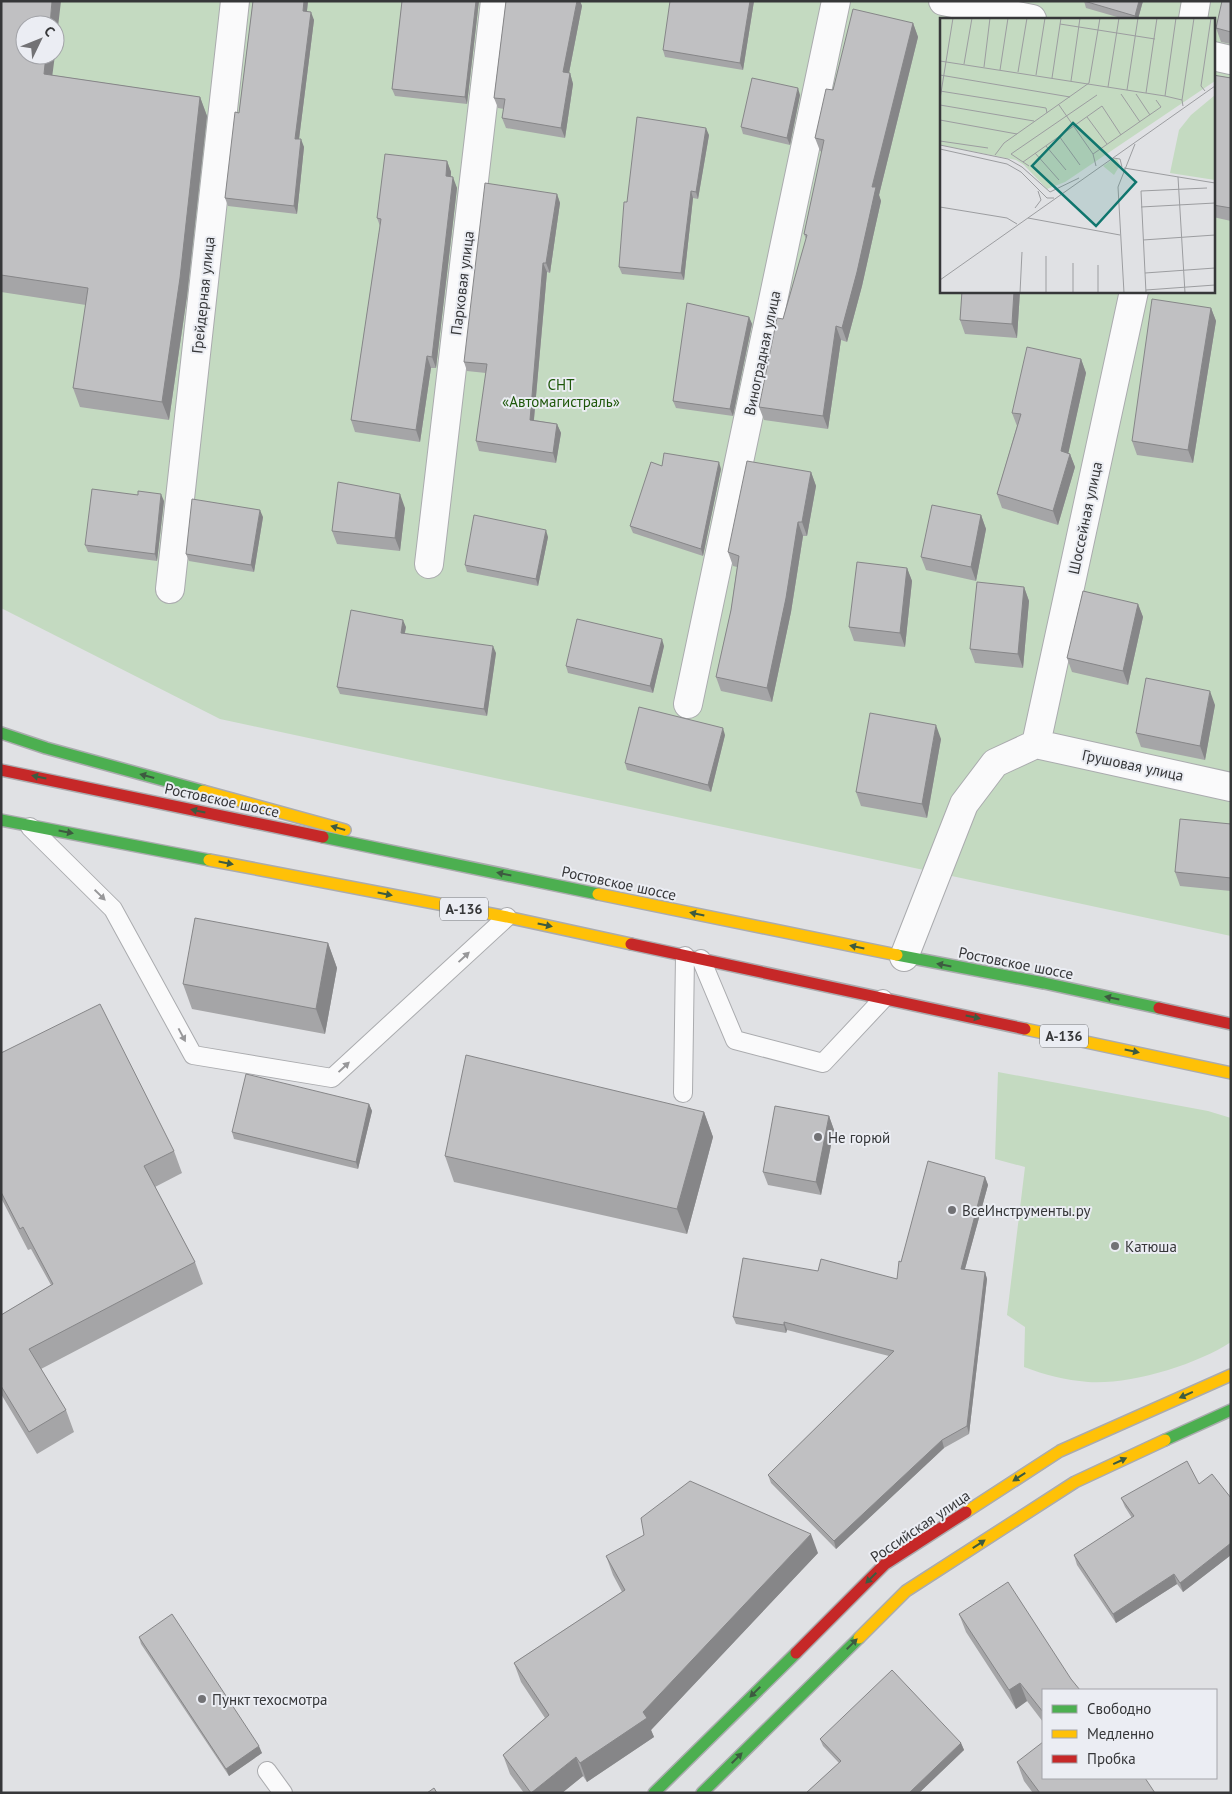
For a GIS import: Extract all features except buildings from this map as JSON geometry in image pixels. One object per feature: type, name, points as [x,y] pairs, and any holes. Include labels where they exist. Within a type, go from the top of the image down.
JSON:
[{"type":"main road","points":[[1,733],[46,748],[318,822],[485,870]]},
{"type":"main road","name":"Ростовское шоссе","points":[[1,770],[904,957],[1044,983],[1231,1024]]},
{"type":"main road","name":"А-136","points":[[1,820],[507,917],[1231,1072]]},
{"type":"main road","name":"А-136","points":[[1202,1066],[1231,1079]]},
{"type":"main road","name":"Российская улица","points":[[654,1793],[885,1564],[1060,1451],[1231,1375]]},
{"type":"main road","points":[[702,1793],[906,1591],[1075,1482],[1231,1410]]},
{"type":"street","name":"Грейдерная улица","points":[[170,589],[235,1]]},
{"type":"street","name":"Парковая улица","points":[[429,564],[495,1]]},
{"type":"street","name":"Виноградная улица","points":[[688,704],[836,1]]},
{"type":"street","points":[[943,1],[1027,18]]},
{"type":"street","points":[[1192,18],[1196,1]]},
{"type":"street","points":[[1214,56],[1231,60]]},
{"type":"street","name":"Шоссейная улица","points":[[1036,744],[1134,292]]},
{"type":"street","points":[[904,957],[964,804],[995,764],[1036,744]]},
{"type":"street","name":"Грушовая улица","points":[[1036,744],[1231,787]]},
{"type":"lane","points":[[27,825],[113,908],[193,1055],[332,1078],[507,917]]},
{"type":"lane","points":[[693,958],[735,1040],[823,1063],[883,999]]},
{"type":"lane","points":[[683,1093],[693,958]]},
{"type":"lane","points":[[267,1772],[283,1793]]},
{"type":"green space","name":"СНТ «Автомагистраль»","points":[[1,1],[1231,1],[1231,936],[220,719],[1,608]]},
{"type":"green space","points":[[998,1072],[1208,1111],[1231,1118],[1231,1342],[1181,1366],[1142,1377],[1123,1380],[1105,1382],[1080,1381],[1055,1377],[1024,1367],[1025,1327],[1007,1315],[1025,1167],[995,1159]]},
{"type":"traffic: fast","points":[[1,733],[46,748],[203,791]]},
{"type":"traffic: fast","points":[[1,820],[209,860]]},
{"type":"traffic: fast","points":[[323,837],[598,894]]},
{"type":"traffic: fast","points":[[897,955],[1044,983],[1159,1008]]},
{"type":"traffic: fast","points":[[1165,1440],[1231,1410]]},
{"type":"traffic: fast","points":[[702,1793],[859,1638]]},
{"type":"traffic: fast","points":[[654,1793],[796,1653]]},
{"type":"traffic: slow","points":[[203,791],[345,830]]},
{"type":"traffic: slow","points":[[209,860],[507,917],[631,944]]},
{"type":"traffic: slow","points":[[598,894],[897,955]]},
{"type":"traffic: slow","points":[[1025,1029],[1231,1073]]},
{"type":"traffic: slow","points":[[966,1512],[1060,1451],[1231,1375]]},
{"type":"traffic: slow","points":[[859,1638],[906,1591],[1075,1482],[1165,1440]]},
{"type":"traffic: jam","points":[[1,770],[323,837]]},
{"type":"traffic: jam","points":[[631,944],[1025,1029]]},
{"type":"traffic: jam","points":[[1159,1008],[1231,1024]]},
{"type":"traffic: jam","points":[[796,1653],[885,1564],[966,1512]]},
{"type":"place","name":"Не горюй","points":[[818,1137]]},
{"type":"place","name":"ВсеИнструменты.ру","points":[[952,1210]]},
{"type":"place","name":"Катюша","points":[[1115,1246]]},
{"type":"place","name":"Пункт техосмотра","points":[[202,1699]]}]
